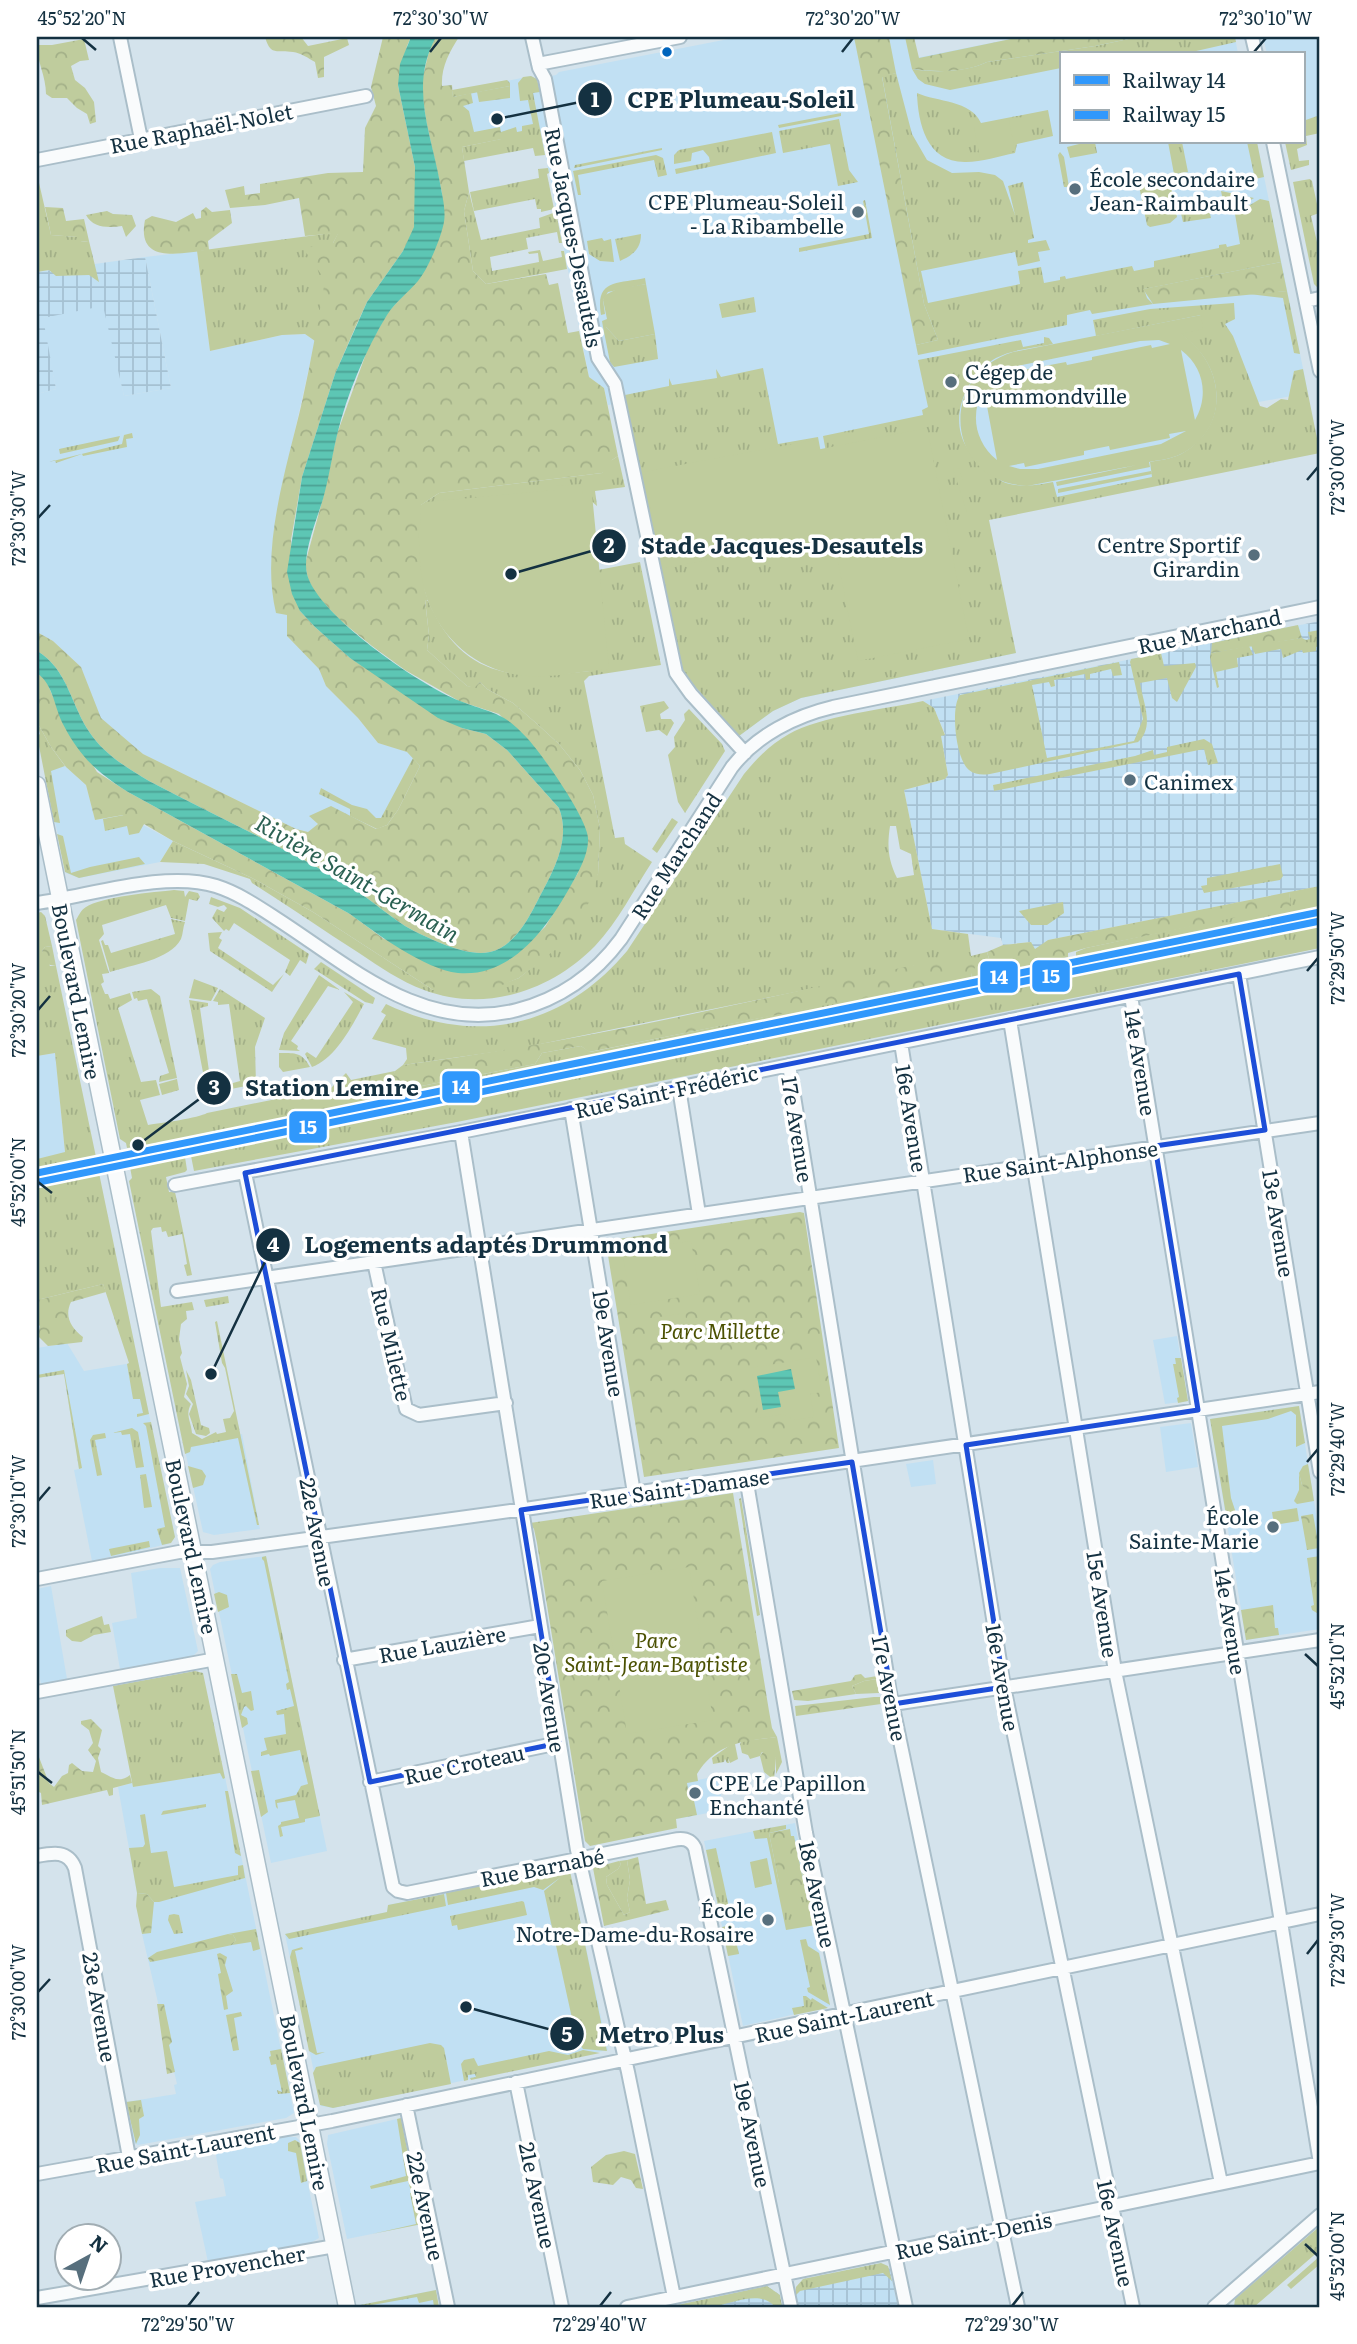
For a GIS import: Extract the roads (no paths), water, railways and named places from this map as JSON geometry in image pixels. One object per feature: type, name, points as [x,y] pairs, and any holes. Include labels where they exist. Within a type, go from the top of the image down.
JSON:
[{"type":"main road","name":"Boulevard Lemire","points":[[37,785],[347,2307]]},
{"type":"street","points":[[120,37],[141,139]]},
{"type":"street","name":"Rue Jacques-Desautels","points":[[532,37],[538,64],[545,79],[596,348],[600,363],[615,384],[676,673],[685,687],[745,753]]},
{"type":"street","points":[[538,64],[680,37]]},
{"type":"street","name":"Rue Raphaël-Nolet","points":[[37,160],[366,96]]},
{"type":"street","points":[[1273,144],[1320,371]]},
{"type":"street","points":[[1306,301],[1320,298]]},
{"type":"street","name":"Rue Marchand","points":[[37,903],[159,882],[186,881],[214,885],[248,900],[380,987],[411,1002],[435,1010],[461,1014],[512,1011],[543,1002],[562,992],[606,957],[640,910],[732,767],[745,753],[788,722],[817,711],[1320,607]]},
{"type":"street","name":"Rue Saint-Frédéric","points":[[174,1185],[461,1132],[1320,957]]},
{"type":"street","name":"13e Avenue","points":[[1239,974],[1314,1392],[1320,1472]]},
{"type":"street","name":"14e Avenue","points":[[1131,996],[1320,2163]]},
{"type":"street","name":"15e Avenue","points":[[1010,1020],[1115,1671],[1221,2183]]},
{"type":"street","name":"16e Avenue","points":[[901,1042],[1004,1687],[1133,2307]]},
{"type":"street","name":"17e Avenue","points":[[789,1065],[893,1704],[1018,2307]]},
{"type":"street","points":[[679,1088],[699,1214]]},
{"type":"street","name":"19e Avenue","points":[[571,1109],[634,1493]]},
{"type":"street","name":"Rue Saint-Alphonse","points":[[177,1291],[1320,1123]]},
{"type":"street","name":"20e Avenue","points":[[461,1132],[579,1858],[674,2297]]},
{"type":"street","name":"22e Avenue","points":[[245,1172],[390,1880],[396,1890]]},
{"type":"street","name":"Rue Milette","points":[[374,1262],[406,1409],[419,1415],[506,1403]]},
{"type":"street","name":"Rue Saint-Damase","points":[[37,1575],[180,1552],[212,1552],[522,1510],[1314,1392]]},
{"type":"street","name":"18e Avenue","points":[[746,1477],[806,1833],[905,2307]]},
{"type":"street","name":"Rue Lauzière","points":[[344,1660],[540,1626]]},
{"type":"street","points":[[893,1704],[1320,1640]]},
{"type":"street","points":[[37,1692],[216,1659]]},
{"type":"street","name":"Rue Croteau","points":[[370,1783],[559,1743]]},
{"type":"street","name":"Rue Barnabé","points":[[396,1890],[407,1893],[677,1839],[688,1840]]},
{"type":"street","name":"19e Avenue","points":[[688,1840],[695,1848],[791,2307]]},
{"type":"street","name":"23e Avenue","points":[[37,1856],[59,1853],[71,1859],[76,1872],[129,2157]]},
{"type":"street","name":"Rue Saint-Laurent","points":[[37,2174],[407,2105],[1320,1914]]},
{"type":"street","name":"21e Avenue","points":[[516,2082],[562,2307]]},
{"type":"street","name":"22e Avenue","points":[[407,2105],[448,2307]]},
{"type":"street","name":"Rue Saint-Denis","points":[[627,2307],[1320,2163]]},
{"type":"street","points":[[1219,2306],[1320,2216]]},
{"type":"street","name":"Rue Provencher","points":[[37,2298],[335,2246]]},
{"type":"rail line","name":"14","points":[[37,1173],[1320,912]]},
{"type":"rail line","name":"15","points":[[39,1182],[1320,921]]},
{"type":"place","name":"CPE Plumeau-Soleil","points":[[497,119]]},
{"type":"place","name":"École secondaire Jean-Raimbault","points":[[1075,189]]},
{"type":"place","name":"CPE Plumeau-Soleil - La Ribambelle","points":[[858,212]]},
{"type":"place","name":"Cégep de Drummondville","points":[[951,382]]},
{"type":"place","name":"Centre Sportif Girardin","points":[[1254,555]]},
{"type":"place","name":"Stade Jacques-Desautels","points":[[511,574]]},
{"type":"place","name":"Canimex","points":[[1130,780]]},
{"type":"place","name":"Station Lemire","points":[[138,1145]]},
{"type":"place","name":"Logements adaptés Drummond","points":[[211,1374]]},
{"type":"place","name":"École Sainte-Marie","points":[[1273,1527]]},
{"type":"place","name":"CPE Le Papillon Enchanté","points":[[695,1793]]},
{"type":"place","name":"École Notre-Dame-du-Rosaire","points":[[768,1920]]},
{"type":"place","name":"Metro Plus","points":[[466,2007]]},
{"type":"water label","name":"Rivière Saint-Germain","points":[[358,877]]},
{"type":"park label","name":"Parc Millette","points":[[720,1329]]},
{"type":"park label","name":"Parc Saint-Jean-Baptiste","points":[[656,1650]]}]
